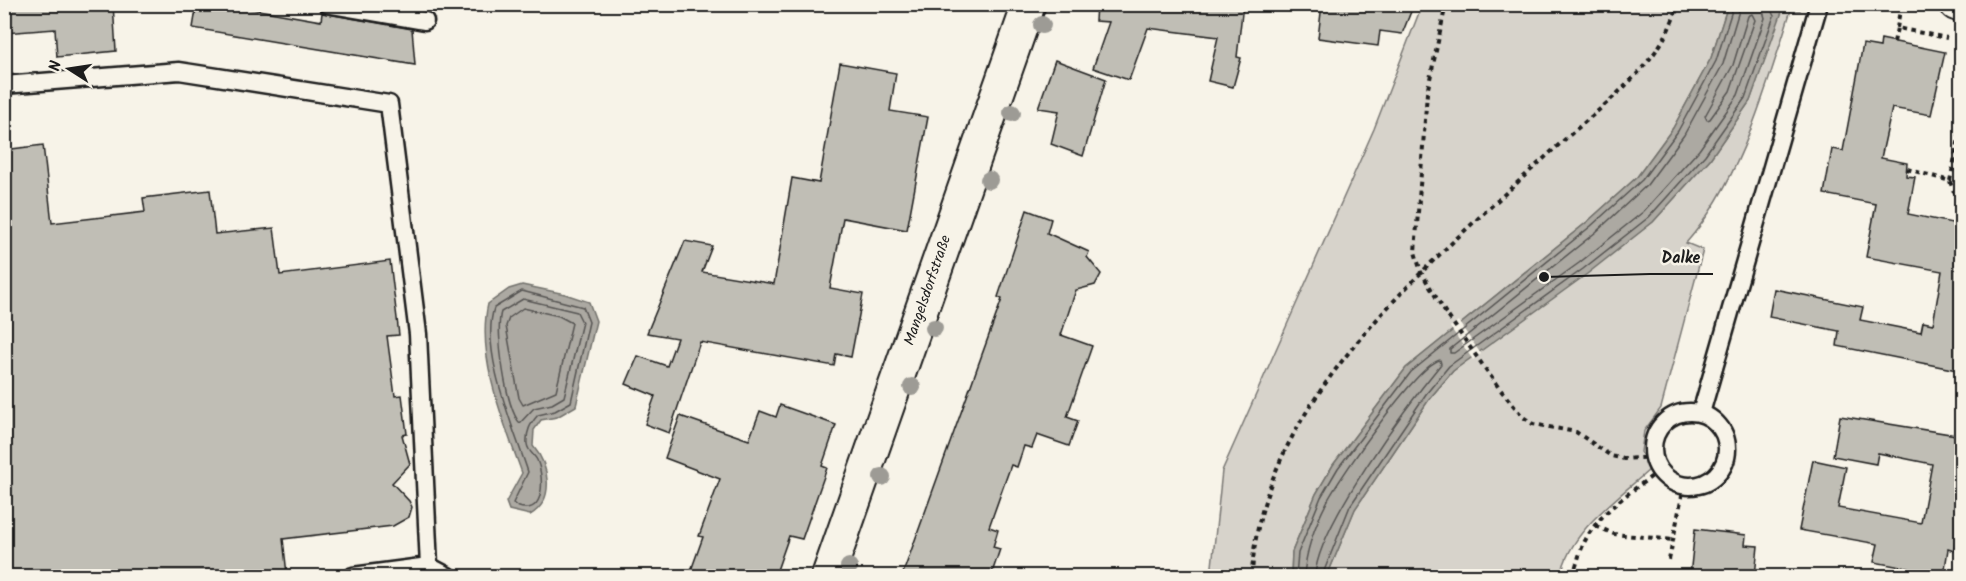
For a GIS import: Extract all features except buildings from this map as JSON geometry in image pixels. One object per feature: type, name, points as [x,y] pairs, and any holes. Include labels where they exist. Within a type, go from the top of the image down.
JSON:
[{"type":"street","name":"Mangelsdorfstraße","points":[[828,576],[1029,4]]},
{"type":"street","points":[[1956,4],[1962,6]]},
{"type":"lane","points":[[327,4],[379,8],[425,21]]},
{"type":"lane","points":[[1701,413],[1819,4]]},
{"type":"lane","points":[[4,85],[179,71],[389,104],[418,334],[429,566]]},
{"type":"lane","points":[[1682,413],[1701,413],[1711,418],[1725,435],[1728,447],[1726,457],[1715,476],[1706,483],[1684,486],[1671,481],[1656,464],[1653,444],[1665,421],[1682,413]]},
{"type":"lane","points":[[353,576],[429,566],[448,576]]},
{"type":"path","points":[[1446,4],[1427,93],[1415,252],[1421,272],[1445,312],[1499,388],[1523,417],[1533,424],[1576,432],[1611,456],[1656,464]]},
{"type":"path","points":[[1252,576],[1260,526],[1270,486],[1288,449],[1335,369],[1421,272],[1624,86],[1662,41],[1679,4]]},
{"type":"path","points":[[1894,42],[1902,4]]},
{"type":"path","points":[[1897,28],[1951,38]]},
{"type":"path","points":[[1962,124],[1950,181],[1953,190],[1962,198]]},
{"type":"path","points":[[1906,169],[1950,181]]},
{"type":"path","points":[[1573,576],[1583,544],[1596,526],[1656,464]]},
{"type":"path","points":[[1669,560],[1684,486]]},
{"type":"path","points":[[1596,526],[1614,534],[1674,540]]},
{"type":"shaded area","points":[[1422,5],[1728,5],[1711,58],[1673,128],[1637,177],[1587,222],[1406,368],[1333,465],[1316,494],[1292,552],[1291,576],[1211,576],[1222,471],[1374,129]]},
{"type":"shaded area","points":[[1774,5],[1801,7],[1800,10],[1791,10],[1761,102],[1737,163],[1705,218],[1686,243],[1703,250],[1661,408],[1644,431],[1641,452],[1649,470],[1609,504],[1584,530],[1566,560],[1561,576],[1327,576],[1355,509],[1430,398],[1453,371],[1653,222],[1710,159],[1750,101],[1782,9]]},
{"type":"water","points":[[1728,5],[1774,5],[1774,7],[1783,9],[1750,101],[1710,159],[1653,222],[1587,274],[1453,371],[1430,398],[1355,509],[1327,576],[1291,576],[1292,552],[1316,494],[1333,465],[1406,368],[1587,222],[1637,177],[1673,128],[1711,58]]},
{"type":"water","points":[[522,285],[565,294],[589,302],[596,321],[576,406],[557,417],[541,420],[534,430],[533,446],[546,472],[547,492],[544,501],[530,515],[509,510],[506,502],[522,473],[494,390],[486,346],[485,324],[488,304],[509,289]]},
{"type":"pier","points":[[1458,321],[1481,354],[1473,360],[1450,327]]},
{"type":"place","name":"Dalke","points":[[1544,277]]}]
